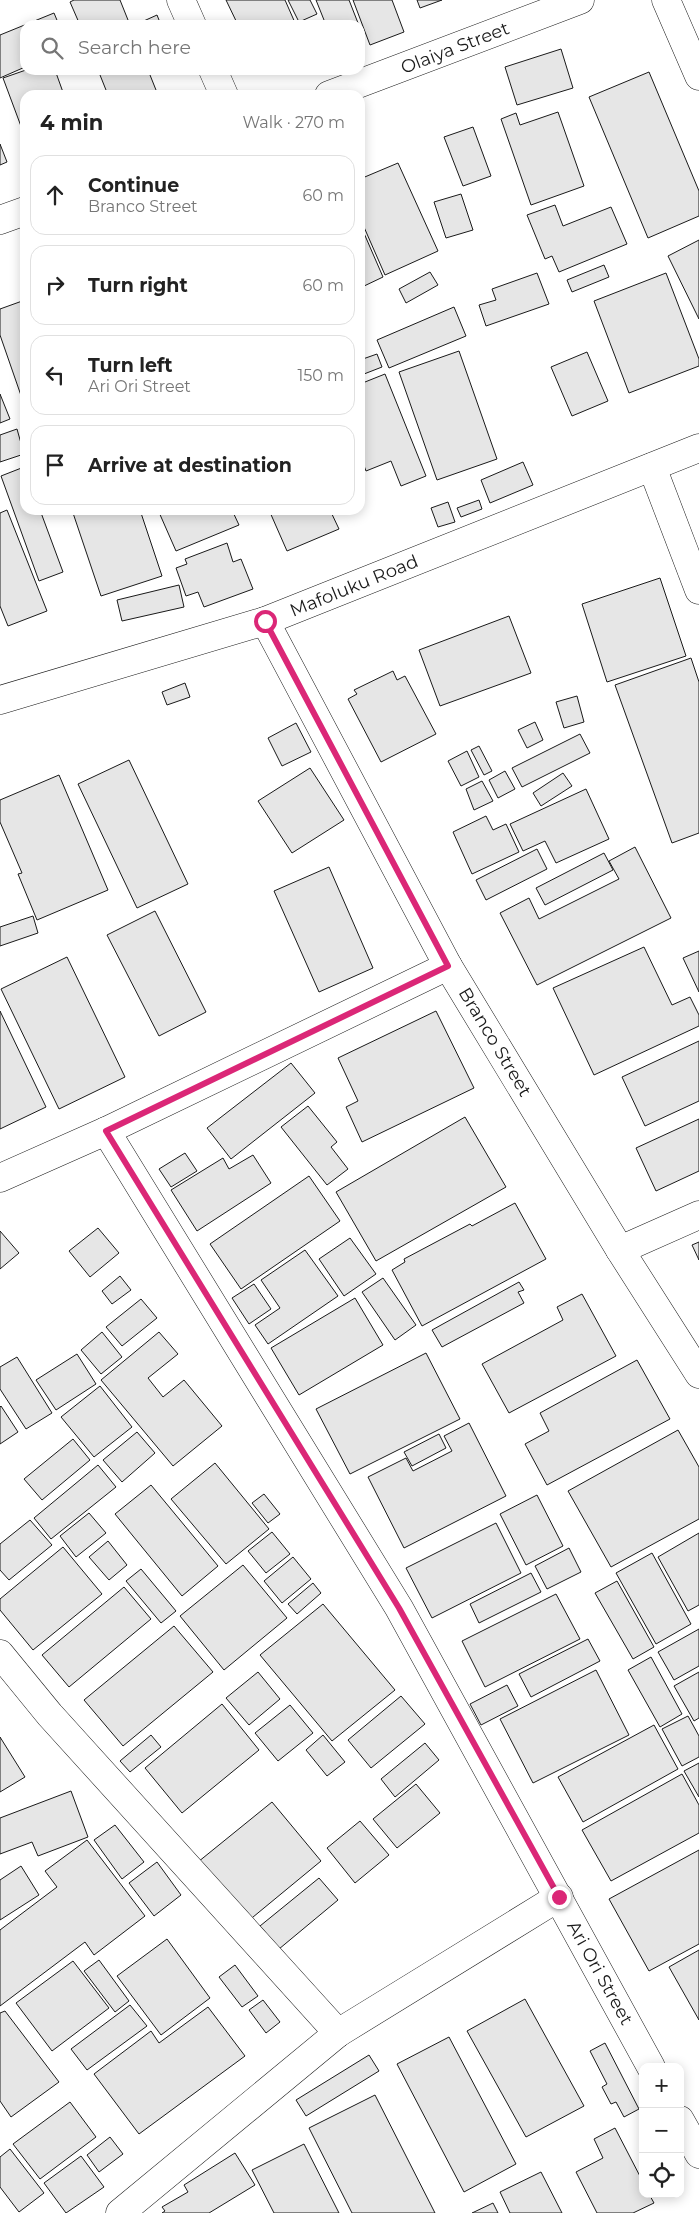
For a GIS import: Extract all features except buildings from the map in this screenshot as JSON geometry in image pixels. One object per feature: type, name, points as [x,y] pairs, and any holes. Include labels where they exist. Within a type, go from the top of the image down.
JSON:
[{"type":"street","points":[[181,0],[190,20]]},
{"type":"street","name":"Olaiya Street","points":[[342,90],[580,0]]},
{"type":"street","points":[[666,0],[699,76]]},
{"type":"street","points":[[215,75],[222,90]]},
{"type":"street","points":[[0,220],[20,213]]},
{"type":"street","name":"Mafoluku Road","points":[[0,700],[265,621],[699,448]]},
{"type":"street","points":[[652,467],[699,590]]},
{"type":"street","name":"Branco Street","points":[[265,621],[448,966],[620,1250],[699,1374]]},
{"type":"street","points":[[0,1178],[106,1131],[448,966]]},
{"type":"street","name":"Ari Ori Street","points":[[106,1131],[399,1608],[649,2063]]},
{"type":"street","points":[[620,1250],[699,1214]]},
{"type":"street","points":[[0,1654],[50,1714],[338,2033]]},
{"type":"street","points":[[120,2213],[338,2033],[559,1897]]},
{"type":"street","points":[[684,2127],[699,2154]]},
{"type":"route","points":[[265,621],[448,966],[106,1131],[399,1608],[559,1897]]}]
